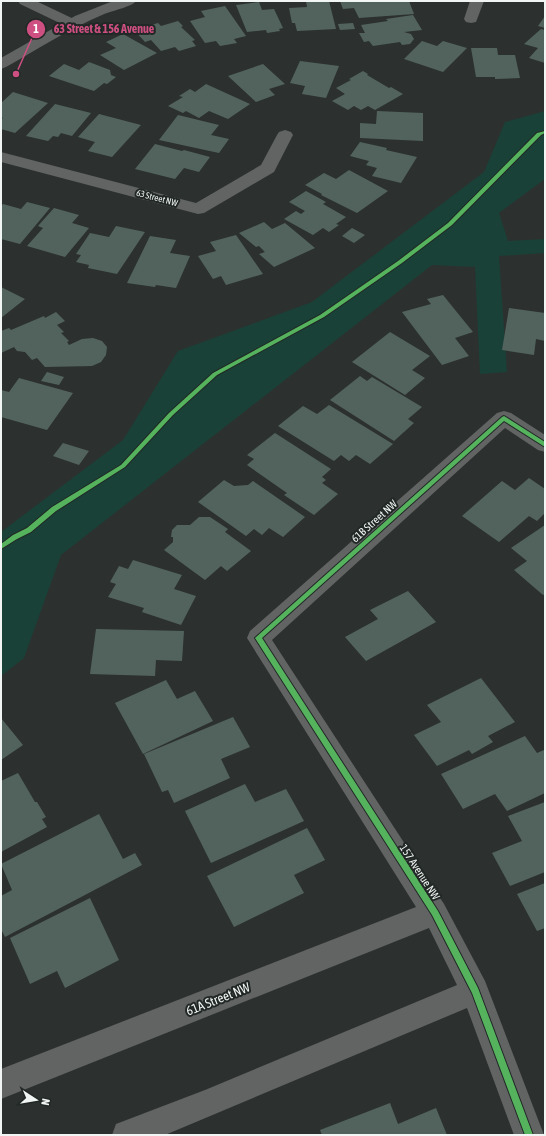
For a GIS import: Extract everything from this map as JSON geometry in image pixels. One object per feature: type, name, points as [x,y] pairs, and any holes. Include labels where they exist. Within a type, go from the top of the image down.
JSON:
[{"type":"street","points":[[25,1],[73,24]]},
{"type":"street","points":[[1,64],[73,24],[116,4],[129,1]]},
{"type":"street","points":[[471,19],[477,1]]},
{"type":"street","name":"63 Street NW","points":[[1,157],[198,209],[268,168],[285,135]]},
{"type":"street","name":"61B Street NW","points":[[258,638],[504,418],[545,445]]},
{"type":"street","name":"157 Avenue NW","points":[[258,638],[435,913],[474,991],[529,1135]]},
{"type":"street","name":"61A Street NW","points":[[1,1084],[435,913]]},
{"type":"street","points":[[127,1135],[206,1104],[474,991]]},
{"type":"green space","points":[[545,111],[545,179],[499,213],[508,241],[545,239],[545,253],[499,256],[507,372],[480,374],[475,267],[432,265],[61,555],[24,658],[1,676],[1,532],[123,440],[178,351],[312,302],[484,172],[505,122]]},
{"type":"building","points":[[306,1],[329,1],[336,29],[297,31],[295,23],[292,23],[289,8],[307,7]]},
{"type":"building","points":[[340,1],[409,1],[414,14],[359,18],[354,8],[343,9]]},
{"type":"building","points":[[259,2],[262,10],[274,9],[283,28],[279,29],[280,31],[267,33],[266,30],[247,32],[236,5]]},
{"type":"building","points":[[225,6],[246,36],[234,39],[237,43],[220,46],[216,41],[205,43],[190,21],[205,17],[201,11]]},
{"type":"building","points":[[413,15],[422,30],[404,32],[411,34],[414,39],[410,44],[402,45],[400,42],[373,46],[369,41],[364,42],[359,33],[365,33],[361,25]]},
{"type":"building","points":[[545,16],[545,28],[538,26]]},
{"type":"building","points":[[178,21],[183,26],[181,27],[195,40],[192,41],[196,46],[179,51],[175,47],[161,51],[151,40],[145,42],[134,30],[158,23],[161,26]]},
{"type":"building","points":[[353,23],[355,29],[340,30],[338,24]]},
{"type":"building","points":[[541,29],[545,30],[545,63],[529,58],[538,48],[524,44]]},
{"type":"building","points":[[123,34],[157,53],[124,70],[100,55],[116,48],[106,42]]},
{"type":"building","points":[[422,41],[437,46],[443,41],[467,48],[443,72],[404,59]]},
{"type":"building","points":[[471,48],[497,48],[498,55],[515,55],[520,78],[495,79],[495,77],[476,77]]},
{"type":"building","points":[[300,61],[339,66],[326,98],[302,94],[305,86],[290,83]]},
{"type":"building","points":[[89,62],[110,70],[111,75],[116,77],[107,84],[104,83],[94,91],[49,76],[64,64],[79,70]]},
{"type":"building","points":[[263,64],[285,84],[269,89],[275,95],[256,102],[228,76]]},
{"type":"building","points":[[363,71],[389,88],[391,87],[403,94],[375,110],[368,106],[361,110],[354,106],[348,110],[332,101],[345,94],[336,88],[351,80],[349,79]]},
{"type":"building","points":[[206,84],[250,104],[228,119],[209,111],[199,118],[186,111],[183,113],[168,106],[183,97],[179,96],[190,89],[195,92]]},
{"type":"building","points":[[13,92],[48,103],[15,133],[1,129],[1,120],[3,118],[1,117],[1,103]]},
{"type":"building","points":[[55,104],[91,113],[72,136],[61,133],[58,137],[53,136],[48,141],[26,136]]},
{"type":"building","points":[[377,111],[423,113],[423,141],[360,138],[360,123],[376,124]]},
{"type":"building","points":[[99,114],[141,125],[112,157],[88,151],[95,142],[78,137]]},
{"type":"building","points":[[178,115],[219,125],[211,135],[229,139],[219,153],[159,140]]},
{"type":"building","points":[[360,142],[417,157],[401,183],[372,176],[377,168],[366,165],[369,161],[350,156]]},
{"type":"building","points":[[155,144],[210,157],[199,172],[184,168],[175,179],[135,169]]},
{"type":"building","points":[[349,170],[388,191],[357,213],[321,195],[322,194],[305,185],[324,173],[336,179]]},
{"type":"building","points":[[306,191],[326,202],[323,204],[346,217],[336,224],[339,225],[329,232],[323,228],[313,235],[284,219],[296,211],[301,214],[305,211],[289,202]]},
{"type":"building","points":[[27,202],[50,208],[20,244],[1,239],[1,206],[3,204],[21,209]]},
{"type":"building","points":[[54,208],[79,215],[72,223],[89,228],[65,257],[27,246],[43,228],[38,226]]},
{"type":"building","points":[[264,222],[272,229],[285,223],[315,248],[274,267],[259,254],[265,252],[259,246],[256,247],[239,233]]},
{"type":"building","points":[[116,226],[145,232],[117,274],[88,268],[89,265],[76,262],[81,255],[76,254],[90,233],[109,237]]},
{"type":"building","points":[[352,228],[365,235],[354,243],[342,236]]},
{"type":"building","points":[[236,235],[263,274],[226,285],[221,276],[213,279],[198,256],[216,251],[210,242]]},
{"type":"building","points":[[150,236],[176,240],[170,253],[190,256],[176,288],[127,283]]},
{"type":"building","points":[[1,287],[25,299],[1,318]]},
{"type":"building","points":[[443,295],[473,332],[455,338],[469,356],[442,365],[402,312],[431,304],[427,299]]},
{"type":"building","points":[[509,308],[545,313],[545,341],[536,339],[534,355],[502,350]]},
{"type":"building","points":[[56,312],[65,321],[57,325],[64,332],[61,333],[69,341],[67,342],[69,345],[82,339],[93,338],[102,341],[107,347],[106,355],[101,362],[92,366],[45,367],[37,358],[32,360],[25,352],[17,351],[14,347],[1,353],[1,331],[9,328],[11,330],[44,316],[45,318]]},
{"type":"building","points":[[390,332],[430,356],[412,370],[425,378],[405,395],[352,362]]},
{"type":"building","points":[[47,372],[64,377],[59,385],[41,381]]},
{"type":"building","points":[[360,376],[367,381],[372,377],[422,407],[408,419],[414,423],[394,441],[330,400]]},
{"type":"building","points":[[19,378],[73,393],[47,430],[1,417],[1,390],[9,392]]},
{"type":"building","points":[[329,405],[393,444],[370,464],[356,455],[349,461],[341,455],[334,461],[278,426],[303,406],[317,414]]},
{"type":"building","points":[[275,433],[331,469],[322,477],[326,480],[322,483],[338,494],[314,515],[284,495],[287,493],[247,465],[254,459],[247,455]]},
{"type":"building","points":[[63,443],[89,451],[79,465],[53,456]]},
{"type":"building","points":[[529,478],[545,489],[545,513],[537,521],[529,516],[499,542],[462,516],[502,481],[515,490]]},
{"type":"building","points":[[224,480],[234,486],[248,485],[253,481],[305,517],[283,537],[269,528],[262,535],[254,529],[246,536],[198,502]]},
{"type":"building","points":[[199,517],[210,517],[228,529],[225,532],[251,551],[227,571],[221,566],[205,580],[164,550],[173,542],[173,537],[171,537],[172,530],[177,525],[190,525]]},
{"type":"building","points":[[545,525],[545,594],[543,595],[514,570],[527,561],[511,548]]},
{"type":"building","points":[[133,560],[182,575],[174,589],[196,596],[181,625],[142,612],[144,608],[108,597],[116,584],[110,582],[119,566],[128,569]]},
{"type":"building","points":[[408,591],[436,622],[366,661],[345,637],[378,619],[370,610]]},
{"type":"building","points":[[96,629],[184,631],[182,661],[156,660],[155,676],[90,674]]},
{"type":"building","points":[[481,678],[515,722],[488,736],[493,742],[472,754],[469,750],[437,766],[414,735],[441,722],[427,705]]},
{"type":"building","points":[[166,680],[177,699],[195,691],[213,721],[143,754],[115,703]]},
{"type":"building","points":[[233,717],[250,747],[221,759],[230,778],[174,803],[168,790],[162,792],[144,754]]},
{"type":"building","points":[[1,718],[23,745],[1,760]]},
{"type":"building","points":[[525,736],[537,753],[544,750],[545,752],[545,793],[507,811],[495,794],[463,809],[441,774]]},
{"type":"building","points":[[18,773],[35,802],[37,802],[46,817],[42,819],[47,827],[1,852],[1,781]]},
{"type":"building","points":[[245,784],[255,802],[286,789],[304,821],[211,863],[185,811]]},
{"type":"building","points":[[545,802],[545,872],[510,886],[492,853],[522,841],[508,816]]},
{"type":"building","points":[[99,814],[123,859],[135,853],[142,865],[5,937],[1,929],[1,896],[12,890],[1,864]]},
{"type":"building","points":[[307,828],[325,860],[294,875],[304,893],[234,927],[207,876]]},
{"type":"building","points":[[545,883],[545,928],[537,931],[517,894]]},
{"type":"building","points":[[90,898],[119,960],[65,988],[57,971],[30,984],[10,938]]},
{"type":"building","points":[[390,1103],[398,1124],[436,1108],[447,1135],[322,1135],[320,1130]]},
{"type":"cycle path","points":[[1,547],[15,537],[29,530],[54,509],[123,466],[171,414],[215,374],[322,316],[400,262],[450,224],[539,134],[545,132]]},
{"type":"cycle path","points":[[529,1135],[475,991],[435,913],[258,638],[504,418],[545,445]]},
{"type":"place","name":"63 Street & 156 Avenue","points":[[16,74]]}]
